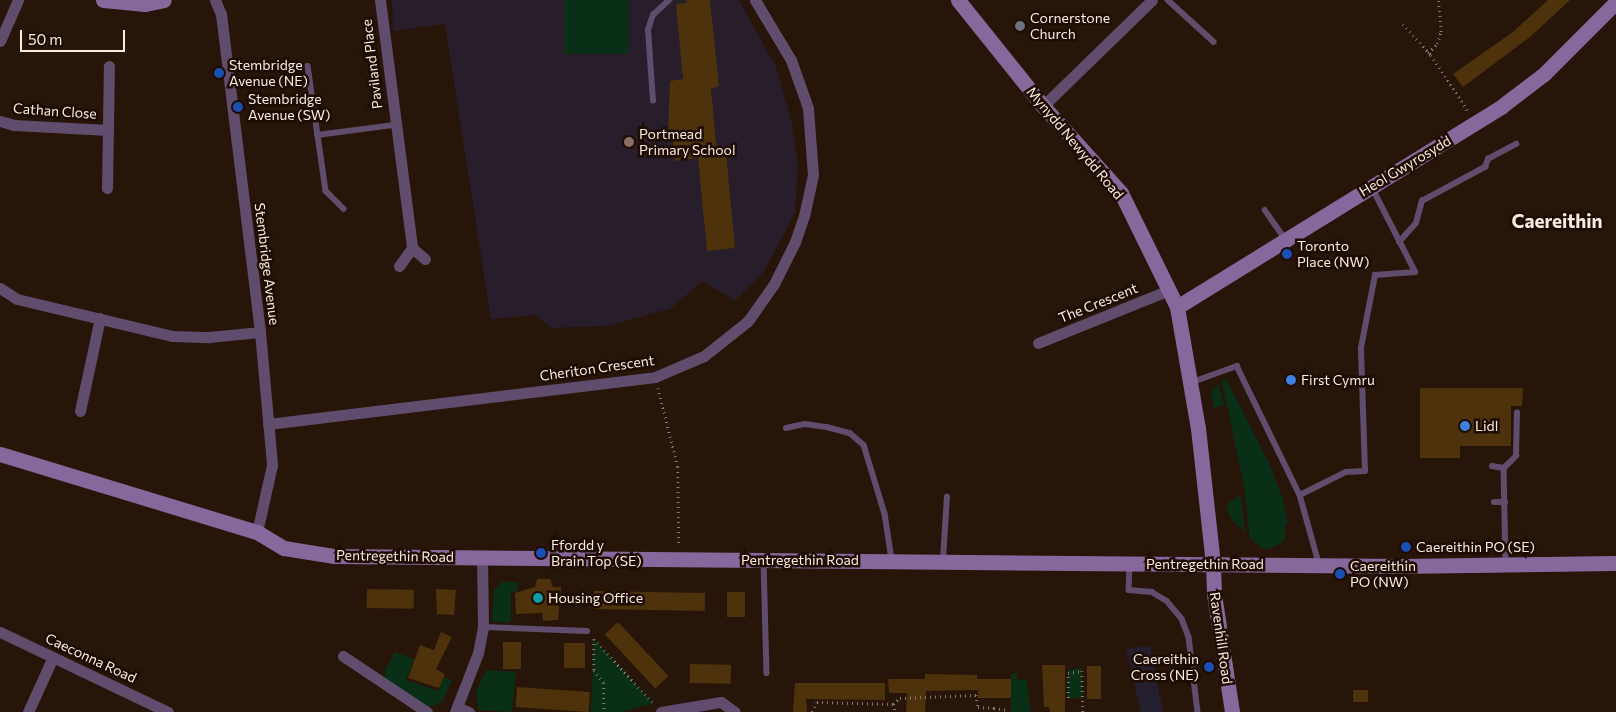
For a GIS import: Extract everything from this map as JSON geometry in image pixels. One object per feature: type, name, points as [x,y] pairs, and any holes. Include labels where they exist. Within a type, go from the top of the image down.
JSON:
[{"type":"street","points":[[0,41],[18,0]]},
{"type":"street","points":[[103,0],[145,4],[164,0]]},
{"type":"street","name":"Stembridge Avenue","points":[[215,0],[221,14],[260,332],[272,465],[257,532]]},
{"type":"street","name":"Paviland Place","points":[[380,0],[394,125],[412,248]]},
{"type":"street","name":"Cheriton Crescent","points":[[268,424],[655,377],[704,356],[748,321],[774,284],[804,216],[812,175],[808,108],[791,60],[755,0]]},
{"type":"street","name":"Mynydd Newydd Road","points":[[958,0],[1043,106],[1121,193],[1177,307],[1190,383],[1213,564]]},
{"type":"street","points":[[1043,106],[1152,0]]},
{"type":"street","name":"Heol Gwyrosydd","points":[[1177,307],[1476,123],[1544,74],[1616,2]]},
{"type":"street","name":"Cathan Close","points":[[107,188],[109,66]]},
{"type":"street","name":"Cathan Close","points":[[0,121],[14,125],[108,130]]},
{"type":"street","points":[[399,266],[412,248],[425,260]]},
{"type":"street","name":"The Crescent","points":[[1038,343],[1169,290]]},
{"type":"street","points":[[1,293],[17,299],[172,336],[209,337],[260,332]]},
{"type":"street","points":[[80,411],[100,318]]},
{"type":"street","name":"Pentregethin Road","points":[[0,454],[257,532],[284,548],[334,556],[1130,564],[1616,563]]},
{"type":"street","points":[[469,712],[456,709],[478,653],[483,627],[482,557]]},
{"type":"street","name":"Ravenhill Road","points":[[1213,564],[1214,594],[1232,712]]},
{"type":"street","name":"Caeconna Road","points":[[0,632],[168,712]]},
{"type":"street","points":[[342,656],[427,712]]},
{"type":"street","points":[[28,712],[53,657]]},
{"type":"street","points":[[659,711],[721,702],[735,712]]},
{"type":"lane","points":[[653,101],[648,30],[653,15],[669,0]]},
{"type":"lane","points":[[1168,0],[1214,42]]},
{"type":"lane","points":[[308,66],[326,191],[344,208]]},
{"type":"lane","name":"Paviland Place","points":[[317,135],[394,125]]},
{"type":"lane","points":[[1399,242],[1416,223],[1422,201],[1485,167],[1488,159],[1516,144]]},
{"type":"lane","points":[[1300,495],[1346,472],[1365,471],[1361,348],[1375,275],[1415,272],[1371,186]]},
{"type":"lane","points":[[1265,210],[1285,240]]},
{"type":"lane","points":[[1190,383],[1237,366],[1300,495],[1320,565]]},
{"type":"lane","points":[[1506,564],[1504,468],[1516,456],[1517,413]]},
{"type":"lane","points":[[786,428],[805,424],[827,427],[850,434],[864,445],[885,514],[892,561]]},
{"type":"lane","points":[[1492,466],[1504,468]]},
{"type":"lane","points":[[943,562],[947,497]]},
{"type":"lane","points":[[1494,502],[1505,502]]},
{"type":"lane","points":[[764,560],[767,673]]},
{"type":"lane","points":[[1130,564],[1129,590],[1152,592],[1167,601],[1182,619],[1189,637],[1198,712]]},
{"type":"lane","points":[[483,627],[587,631]]},
{"type":"path","points":[[1428,52],[1437,44],[1441,32],[1438,0]]},
{"type":"path","points":[[1403,24],[1428,52],[1476,123]]},
{"type":"path","points":[[655,377],[678,467],[679,559]]},
{"type":"path","points":[[587,631],[592,633],[594,639],[594,670],[604,683],[604,712]]},
{"type":"path","points":[[594,639],[659,711]]},
{"type":"path","points":[[1068,698],[1068,673],[1082,671],[1083,712]]},
{"type":"path","points":[[812,712],[816,702],[893,704],[900,698],[976,695],[978,707],[1008,710]]},
{"type":"path","points":[[893,704],[896,712]]},
{"type":"shaded area","name":"Portmead Primary School","points":[[392,0],[739,0],[776,67],[791,119],[798,164],[795,213],[764,271],[735,301],[703,281],[670,309],[606,326],[551,328],[536,315],[491,319],[445,24],[393,31]]},
{"type":"shaded area","points":[[1150,646],[1163,712],[1141,712],[1126,649]]},
{"type":"green space","points":[[564,0],[629,0],[629,54],[564,54]]},
{"type":"green space","points":[[1226,379],[1270,465],[1282,497],[1288,523],[1285,524],[1285,538],[1281,543],[1269,549],[1263,549],[1250,538],[1244,486],[1222,381]]},
{"type":"green space","points":[[1218,384],[1224,405],[1214,408],[1211,392]]},
{"type":"green space","points":[[1241,495],[1245,532],[1231,519],[1227,509],[1228,503]]},
{"type":"green space","points":[[502,582],[518,582],[517,591],[511,592],[511,622],[492,622],[494,590]]},
{"type":"green space","points":[[594,639],[653,703],[622,712],[591,712]]},
{"type":"green space","points":[[395,652],[414,659],[406,680],[438,691],[444,677],[452,680],[442,702],[428,708],[385,680],[385,671]]},
{"type":"green space","points":[[1081,668],[1083,698],[1068,698],[1068,670]]},
{"type":"green space","points":[[486,670],[516,672],[512,712],[479,710],[476,692]]},
{"type":"green space","points":[[1017,673],[1017,680],[1026,679],[1031,712],[1011,712],[1011,674]]},
{"type":"building","points":[[686,0],[710,0],[719,86],[711,89],[717,153],[726,152],[735,248],[707,251],[698,158],[675,161],[672,133],[668,134],[670,81],[683,79],[676,4],[687,3]]},
{"type":"building","points":[[1548,0],[1570,0],[1530,37],[1463,87],[1453,74],[1513,32]]},
{"type":"building","name":"Lidl","points":[[1420,388],[1523,388],[1522,406],[1511,406],[1511,446],[1460,446],[1460,458],[1420,458]]},
{"type":"building","name":"Housing Office","points":[[537,579],[550,579],[553,587],[561,587],[558,620],[543,621],[542,613],[516,614],[515,593],[535,587]]},
{"type":"building","points":[[367,589],[414,590],[414,609],[367,608]]},
{"type":"building","points":[[436,589],[456,590],[454,615],[437,614]]},
{"type":"building","points":[[594,591],[705,593],[705,611],[594,609]]},
{"type":"building","points":[[727,592],[745,592],[745,617],[727,617]]},
{"type":"building","points":[[618,622],[668,676],[655,688],[605,634]]},
{"type":"building","points":[[441,632],[452,637],[436,669],[445,674],[439,688],[408,678],[420,645],[434,650]]},
{"type":"building","points":[[503,642],[521,642],[521,669],[503,669]]},
{"type":"building","points":[[564,643],[585,643],[585,668],[564,668]]},
{"type":"building","points":[[690,664],[731,665],[731,684],[690,683]]},
{"type":"building","points":[[1042,665],[1065,665],[1065,712],[1050,712],[1049,707],[1044,707]]},
{"type":"building","points":[[1087,666],[1101,666],[1101,699],[1087,699]]},
{"type":"building","points":[[925,674],[977,675],[977,679],[1011,679],[1011,698],[978,698],[978,690],[926,691],[925,712],[906,712],[907,693],[889,693],[888,679],[925,679]]},
{"type":"building","points":[[795,683],[885,683],[885,700],[806,699],[807,712],[793,712]]},
{"type":"building","points":[[517,687],[590,692],[588,712],[516,707]]},
{"type":"building","points":[[1353,690],[1368,690],[1368,702],[1353,702]]},
{"type":"place","name":"Cornerstone Church","points":[[1020,26]]},
{"type":"place","name":"Stembridge Avenue (NE)","points":[[219,73]]},
{"type":"place","name":"Stembridge Avenue (SW)","points":[[238,107]]},
{"type":"place","name":"Portmead Primary School","points":[[629,142]]},
{"type":"place","name":"Toronto Place (NW)","points":[[1287,254]]},
{"type":"place","name":"First Cymru","points":[[1291,380]]},
{"type":"place","name":"Lidl","points":[[1465,426]]},
{"type":"place","name":"Caereithin PO (SE)","points":[[1406,547]]},
{"type":"place","name":"Ffordd y Brain Top (SE)","points":[[541,553]]},
{"type":"place","name":"Caereithin PO (NW)","points":[[1340,574]]},
{"type":"place","name":"Housing Office","points":[[538,598]]},
{"type":"place","name":"Caereithin Cross (NE)","points":[[1209,667]]},
{"type":"district","name":"Caereithin","points":[[1557,221]]}]
